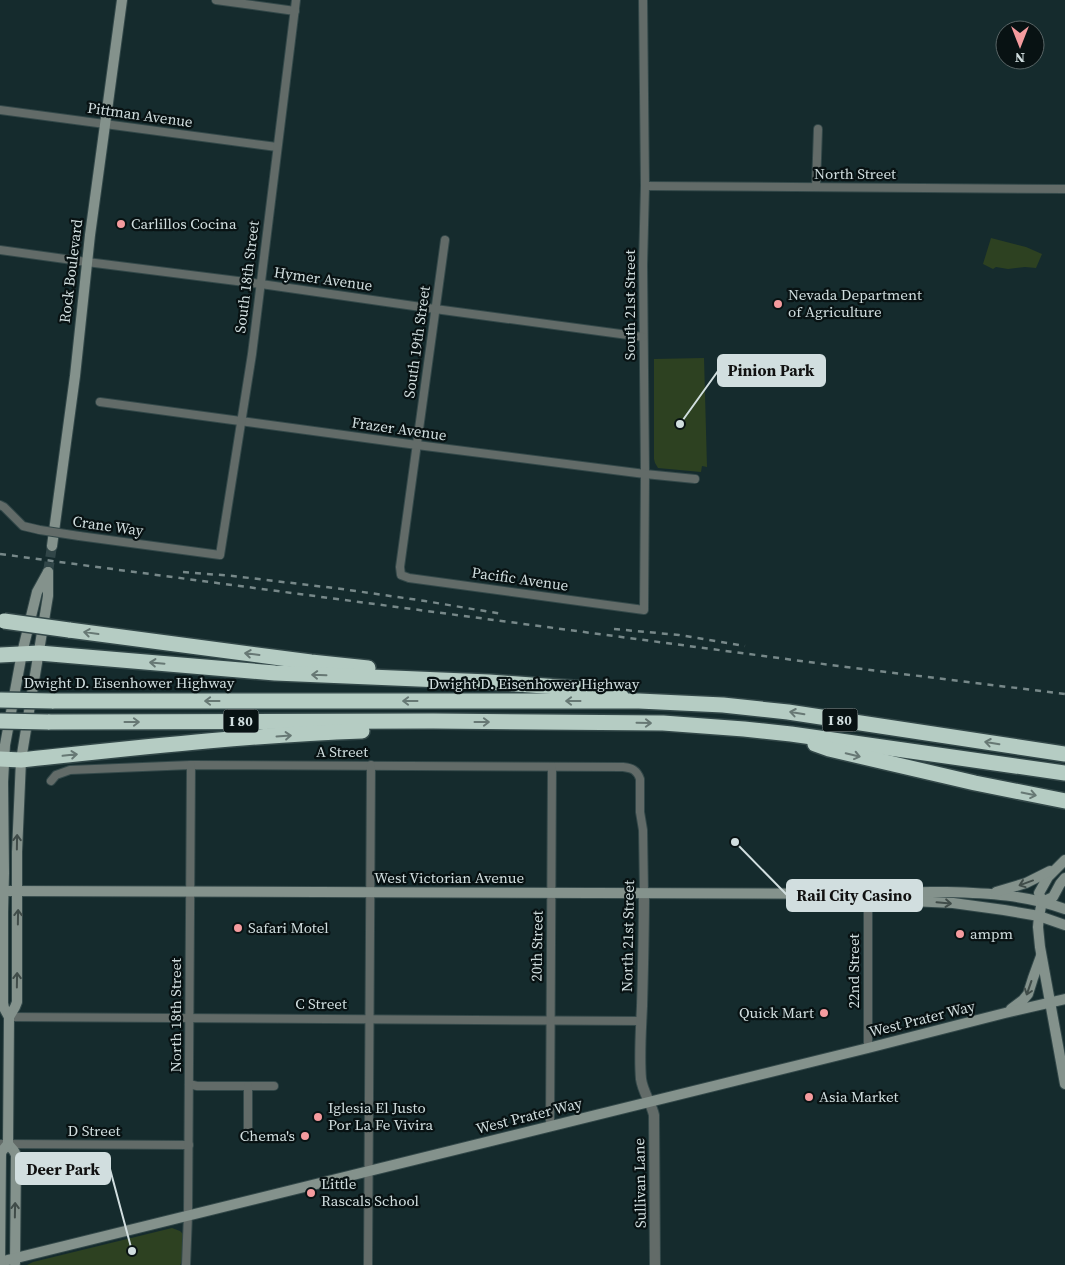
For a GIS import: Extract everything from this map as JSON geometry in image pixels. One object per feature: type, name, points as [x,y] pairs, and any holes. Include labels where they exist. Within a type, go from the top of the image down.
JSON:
[{"type":"highway","points":[[2,620],[311,662],[399,671],[421,679]]},
{"type":"highway","points":[[0,655],[39,653],[275,673],[489,682],[601,690],[639,701]]},
{"type":"highway","name":"Dwight D. Eisenhower Highway","points":[[0,700],[639,701],[723,705],[788,712],[1065,753]]},
{"type":"highway","name":"I 80","points":[[0,721],[662,723],[791,734],[1065,773]]},
{"type":"highway","points":[[2,759],[22,760],[227,740],[378,730],[433,721]]},
{"type":"highway","points":[[791,734],[829,749],[975,784],[1065,801]]},
{"type":"main road","name":"Rock Boulevard","points":[[52,546],[122,0]]},
{"type":"main road","points":[[0,1263],[1,1154],[4,1144],[5,1017],[1,987],[2,759],[22,653],[37,592],[48,572],[48,596],[22,760],[18,827],[17,1002],[15,1007],[5,1017]]},
{"type":"main road","points":[[990,893],[1036,879],[1061,863]]},
{"type":"main road","points":[[1061,863],[1048,877],[1039,893],[1038,927],[1041,955],[1065,1084]]},
{"type":"main road","points":[[1040,909],[1053,896],[1065,878]]},
{"type":"main road","name":"West Victorian Avenue","points":[[2,891],[644,894],[990,893],[1040,909],[1065,925]]},
{"type":"main road","name":"West Victorian Avenue","points":[[897,894],[911,901],[940,902],[1020,912],[1040,909],[1065,909]]},
{"type":"main road","points":[[1005,1013],[1028,994],[1041,955]]},
{"type":"main road","name":"West Prater Way","points":[[0,1263],[15,1262],[188,1215],[1065,999]]},
{"type":"main road","points":[[4,1144],[14,1151],[16,1155],[15,1262]]},
{"type":"street","points":[[216,0],[295,11]]},
{"type":"street","name":"South 18th Street","points":[[220,556],[242,421],[261,284],[276,148],[296,0]]},
{"type":"street","name":"South 21st Street","points":[[643,0],[645,186],[643,337],[644,610]]},
{"type":"street","name":"Pittman Avenue","points":[[0,110],[276,148]]},
{"type":"street","points":[[816,187],[818,129]]},
{"type":"street","name":"North Street","points":[[645,186],[1065,189]]},
{"type":"street","name":"South 19th Street","points":[[400,567],[445,240]]},
{"type":"street","name":"Hymer Avenue","points":[[0,250],[643,337]]},
{"type":"street","name":"Frazer Avenue","points":[[100,402],[417,445],[695,479]]},
{"type":"street","name":"Crane Way","points":[[0,505],[23,526],[40,530],[220,556]]},
{"type":"street","name":"Pacific Avenue","points":[[400,567],[401,575],[409,578],[644,610]]},
{"type":"street","name":"A Street","points":[[51,781],[56,775],[70,770],[192,765],[623,767],[636,770]]},
{"type":"street","name":"North 18th Street","points":[[186,1265],[189,1145],[192,765]]},
{"type":"street","points":[[368,1265],[371,765]]},
{"type":"street","name":"20th Street","points":[[550,1126],[552,767]]},
{"type":"street","name":"North 21st Street","points":[[636,770],[640,779],[640,812],[643,830],[644,957],[641,1077],[644,1093],[649,1101]]},
{"type":"street","name":"22nd Street","points":[[868,894],[868,1048]]},
{"type":"street","name":"C Street","points":[[5,1017],[641,1021]]},
{"type":"street","points":[[189,1084],[197,1086],[274,1086]]},
{"type":"street","points":[[248,1086],[248,1128]]},
{"type":"street","name":"Sullivan Lane","points":[[649,1101],[654,1115],[655,1265]]},
{"type":"street","name":"D Street","points":[[4,1144],[189,1145]]},
{"type":"green space","points":[[991,238],[1026,247],[1042,254],[1036,268],[1008,269],[996,267],[993,269],[983,264]]},
{"type":"green space","points":[[704,358],[707,467],[702,466],[701,472],[658,468],[654,459],[654,359]]},
{"type":"green space","points":[[172,1228],[184,1235],[185,1259],[180,1265],[27,1265],[33,1262]]},
{"type":"tunnel","points":[[48,572],[52,546]]},
{"type":"railway","points":[[0,554],[846,667],[1065,694]]},
{"type":"railway","points":[[183,572],[342,589],[502,614]]},
{"type":"railway","points":[[614,629],[679,635],[745,646]]},
{"type":"place","name":"Carlillos Cocina","points":[[121,224]]},
{"type":"place","name":"Nevada Department of Agriculture","points":[[778,304]]},
{"type":"place","name":"Pinion Park","points":[[680,424]]},
{"type":"place","name":"Rail City Casino","points":[[735,842]]},
{"type":"place","name":"Safari Motel","points":[[238,928]]},
{"type":"place","name":"ampm","points":[[960,934]]},
{"type":"place","name":"Quick Mart","points":[[824,1013]]},
{"type":"place","name":"Asia Market","points":[[809,1097]]},
{"type":"place","name":"Iglesia El Justo Por La Fe Vivira","points":[[318,1117]]},
{"type":"place","name":"Chema's","points":[[305,1136]]},
{"type":"place","name":"Little Rascals School","points":[[311,1193]]},
{"type":"place","name":"Deer Park","points":[[132,1251]]}]
